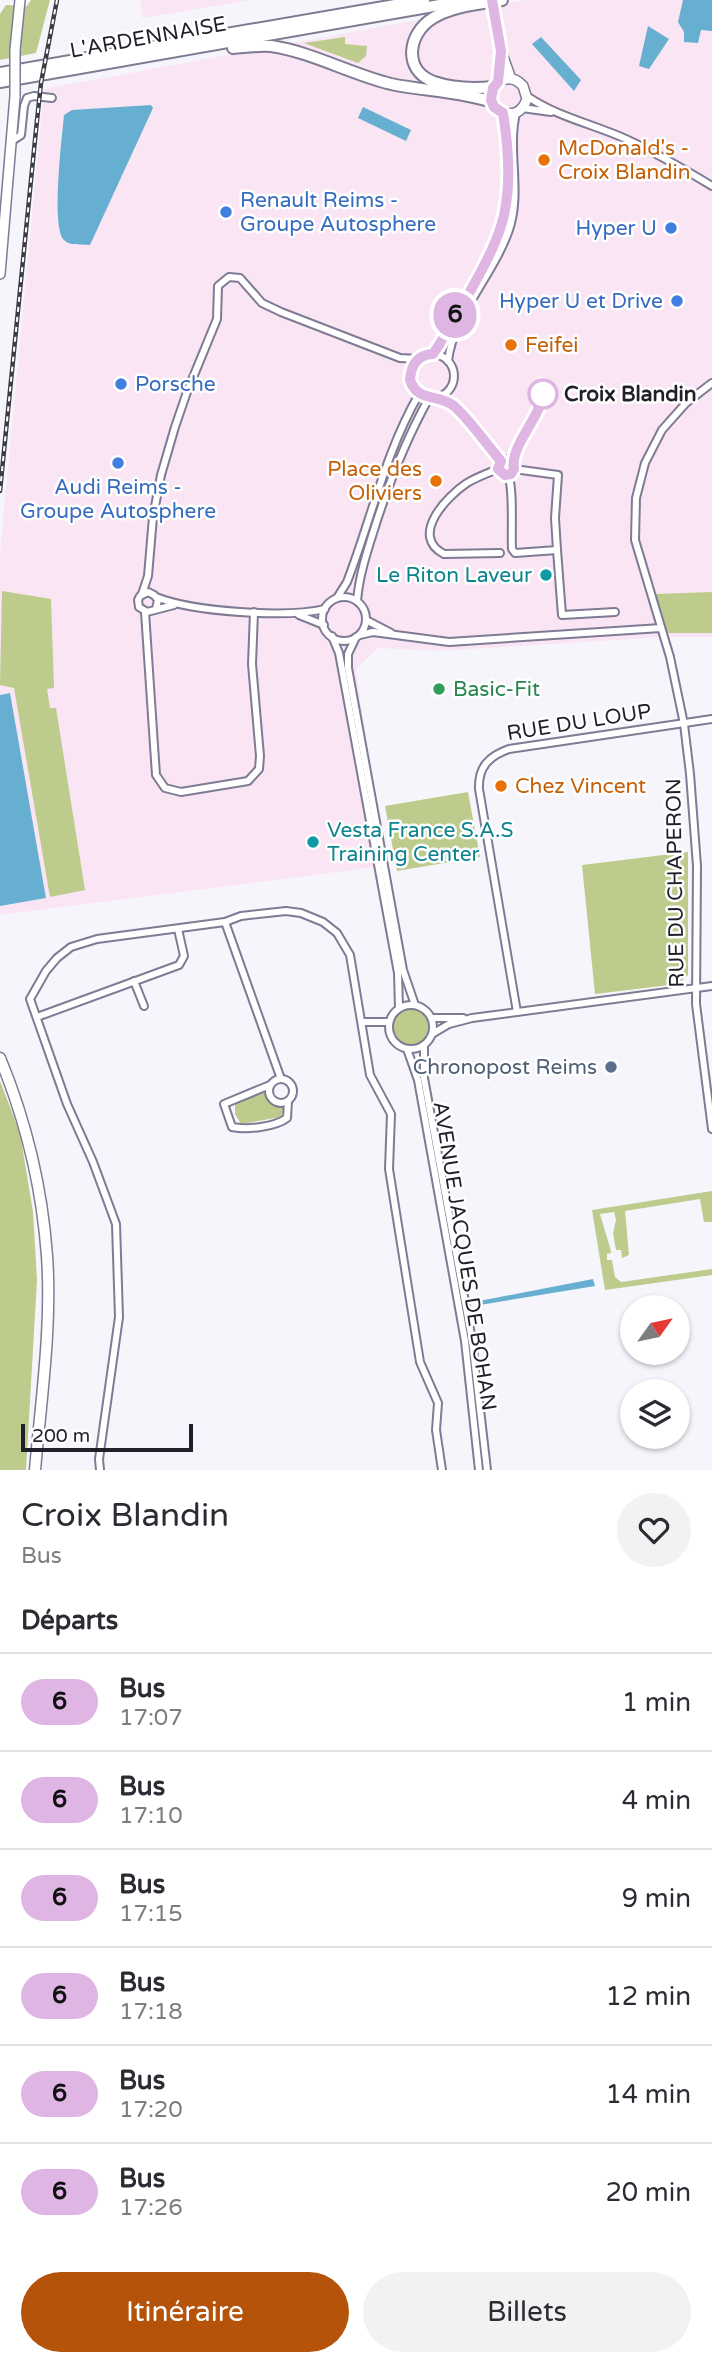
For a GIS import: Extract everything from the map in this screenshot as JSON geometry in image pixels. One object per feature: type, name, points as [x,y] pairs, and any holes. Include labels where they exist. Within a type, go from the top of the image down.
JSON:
[{"type":"highway","name":"L'ARDENNAISE","points":[[0,73],[424,0]]},
{"type":"highway","name":"L'ARDENNAISE","points":[[0,82],[468,0]]},
{"type":"highway","points":[[496,85],[460,88],[432,81],[421,74],[411,51],[413,39],[419,29],[432,18],[450,10],[502,0]]},
{"type":"highway","points":[[169,53],[182,55],[257,45],[272,47],[289,50],[381,81],[471,95],[492,102]]},
{"type":"main road","points":[[0,1058],[32,1153],[47,1257],[46,1332],[36,1470]]},
{"type":"street","points":[[0,274],[12,141],[15,50],[20,0]]},
{"type":"street","points":[[492,0],[501,51],[512,79]]},
{"type":"street","points":[[501,51],[492,102],[494,107],[513,115],[519,110],[556,113]]},
{"type":"street","points":[[496,85],[504,78],[512,79],[523,86],[527,96],[556,113],[625,139],[712,186]]},
{"type":"street","points":[[448,362],[449,351],[462,321],[509,230],[517,183],[511,144],[519,110],[527,96]]},
{"type":"street","points":[[12,141],[21,135],[27,98],[52,98]]},
{"type":"street","points":[[433,354],[497,239],[505,211],[508,178],[503,113]]},
{"type":"street","points":[[254,612],[252,664],[259,769],[248,781],[180,792],[165,788],[156,775],[145,612],[138,604],[148,576],[153,517],[161,475],[180,408],[218,319],[217,292],[222,281],[229,277],[240,278],[262,303],[400,358],[418,359],[433,354],[445,358],[454,374],[449,389],[453,406]]},
{"type":"street","points":[[418,359],[410,370],[410,380],[419,394],[453,406],[501,461]]},
{"type":"street","name":"RUE DU CHAPERON","points":[[712,383],[686,403],[662,430],[645,463],[636,498],[635,540],[664,637],[684,724],[696,866],[695,988],[701,1059],[712,1129]]},
{"type":"street","points":[[356,601],[363,566],[387,489],[411,429],[433,398],[449,389]]},
{"type":"street","points":[[142,594],[148,592],[175,604],[254,612],[297,615],[325,609],[337,598],[347,582],[388,461],[408,412],[419,394]]},
{"type":"street","points":[[501,461],[510,460],[514,469]]},
{"type":"street","points":[[500,553],[444,554],[434,546],[430,530],[433,519],[455,492],[498,469],[501,461]]},
{"type":"street","points":[[498,469],[502,474],[508,475]]},
{"type":"street","points":[[508,475],[514,469]]},
{"type":"street","points":[[514,469],[558,475],[555,518],[562,615],[615,612]]},
{"type":"street","points":[[508,475],[512,482],[514,553],[557,550]]},
{"type":"street","points":[[156,597],[156,609]]},
{"type":"street","points":[[337,598],[356,601],[362,606],[366,620],[348,654],[348,668],[403,970],[415,1005]]},
{"type":"street","points":[[145,612],[175,604]]},
{"type":"street","points":[[324,625],[325,609]]},
{"type":"street","points":[[297,615],[324,625],[336,643],[398,973],[399,1008],[389,1022],[392,1040],[407,1049],[424,1045],[432,1034],[449,1024],[472,1018],[712,986]]},
{"type":"street","points":[[366,620],[396,635]]},
{"type":"street","points":[[332,636],[344,641],[373,632],[449,642],[661,628]]},
{"type":"street","name":"RUE DU LOUP","points":[[517,1012],[479,789],[482,768],[489,758],[509,748],[712,719]]},
{"type":"street","points":[[100,1470],[99,1458],[119,1317],[116,1224],[93,1162],[67,1104],[30,999],[46,971],[71,947],[97,939],[286,911],[312,916],[326,924],[337,933],[350,955],[372,1082],[387,1103],[391,1114],[389,1169],[420,1362],[438,1403],[436,1430],[442,1470]]},
{"type":"street","points":[[225,922],[281,1079]]},
{"type":"street","points":[[37,1017],[179,965],[184,956],[178,929]]},
{"type":"street","points":[[134,981],[144,1006]]},
{"type":"street","points":[[399,1008],[415,1005],[425,1009],[432,1018],[432,1034]]},
{"type":"street","points":[[432,1018],[472,1018]]},
{"type":"street","points":[[362,1021],[389,1022]]},
{"type":"street","name":"AVENUE JACQUES DE BOHAN","points":[[424,1045],[424,1078],[472,1340],[486,1470]]},
{"type":"street","name":"AVENUE JACQUES DE BOHAN","points":[[407,1049],[418,1080],[465,1341],[480,1470]]},
{"type":"street","points":[[281,1079],[289,1082],[293,1089],[288,1101],[287,1118],[280,1123],[240,1129],[232,1127],[224,1104],[281,1079]]},
{"type":"street","points":[[270,1085],[269,1093],[273,1100],[280,1103],[288,1101]]},
{"type":"shaded area","points":[[141,0],[251,0],[142,18]]},
{"type":"shaded area","points":[[525,0],[712,0],[712,637],[664,637],[438,651],[378,648],[356,669],[384,866],[0,915],[0,553],[44,89]]},
{"type":"green space","points":[[31,0],[50,0],[36,53],[0,60],[0,14],[6,5],[27,6]]},
{"type":"green space","points":[[345,37],[345,44],[367,46],[366,56],[358,63],[304,43]]},
{"type":"green space","points":[[2,591],[51,599],[54,688],[47,689],[50,708],[56,708],[85,890],[50,897],[14,688],[0,685]]},
{"type":"green space","points":[[712,592],[712,633],[667,633],[656,594]]},
{"type":"green space","points":[[468,792],[480,857],[397,871],[385,806]]},
{"type":"green space","points":[[688,852],[688,975],[678,984],[595,994],[582,865]]},
{"type":"green space","points":[[410,1009],[422,1015],[428,1027],[422,1039],[410,1045],[398,1039],[392,1027],[398,1015]]},
{"type":"green space","points":[[0,1081],[20,1133],[33,1212],[37,1280],[26,1470],[0,1470]]},
{"type":"green space","points":[[266,1089],[271,1103],[284,1106],[281,1117],[241,1124],[235,1114],[235,1101]]},
{"type":"green space","points":[[712,1191],[712,1222],[704,1222],[700,1199],[625,1211],[629,1255],[622,1258],[621,1250],[616,1250],[613,1233],[616,1220],[614,1212],[600,1214],[611,1251],[607,1254],[607,1260],[612,1260],[615,1277],[621,1282],[712,1269],[712,1275],[605,1290],[592,1210]]},
{"type":"water","points":[[683,0],[712,0],[712,31],[701,30],[698,43],[684,42],[684,32],[678,22]]},
{"type":"water","points":[[648,26],[669,39],[649,69],[639,66]]},
{"type":"water","points":[[541,37],[581,80],[574,91],[532,44]]},
{"type":"water","points":[[151,105],[153,108],[90,245],[66,242],[60,232],[58,218],[64,115],[72,110]]},
{"type":"water","points":[[363,107],[411,130],[406,141],[358,118]]},
{"type":"water","points":[[10,693],[46,898],[0,906],[0,695]]},
{"type":"water","points":[[593,1279],[595,1286],[480,1305],[479,1301]]},
{"type":"railway","points":[[0,491],[41,83],[57,0]]},
{"type":"bus line","name":"6","points":[[492,0],[501,51],[498,82],[493,88],[491,100],[494,107],[503,113],[506,131],[508,178],[505,211],[497,239],[439,345],[433,354],[429,353],[414,362],[410,370],[410,380],[412,387],[419,394],[437,397],[453,406],[501,461],[498,469],[505,475],[511,474],[514,469],[512,462],[543,395],[542,385]]},
{"type":"place","name":"McDonald's - Croix Blandin","points":[[544,160]]},
{"type":"place","name":"Renault Reims - Groupe Autosphere","points":[[226,212]]},
{"type":"place","name":"Hyper U","points":[[671,228]]},
{"type":"place","name":"Hyper U et Drive","points":[[677,301]]},
{"type":"place","name":"Feifei","points":[[511,345]]},
{"type":"place","name":"Porsche","points":[[121,384]]},
{"type":"place","name":"Croix Blandin","points":[[543,394]]},
{"type":"place","name":"Audi Reims - Groupe Autosphere","points":[[118,463]]},
{"type":"place","name":"Place des Oliviers","points":[[436,481]]},
{"type":"place","name":"Le Riton Laveur","points":[[546,575]]},
{"type":"place","name":"Basic-Fit","points":[[439,689]]},
{"type":"place","name":"Chez Vincent","points":[[501,786]]},
{"type":"place","name":"Vesta France S.A.S Training Center","points":[[313,842]]},
{"type":"place","name":"Chronopost Reims","points":[[611,1067]]}]
